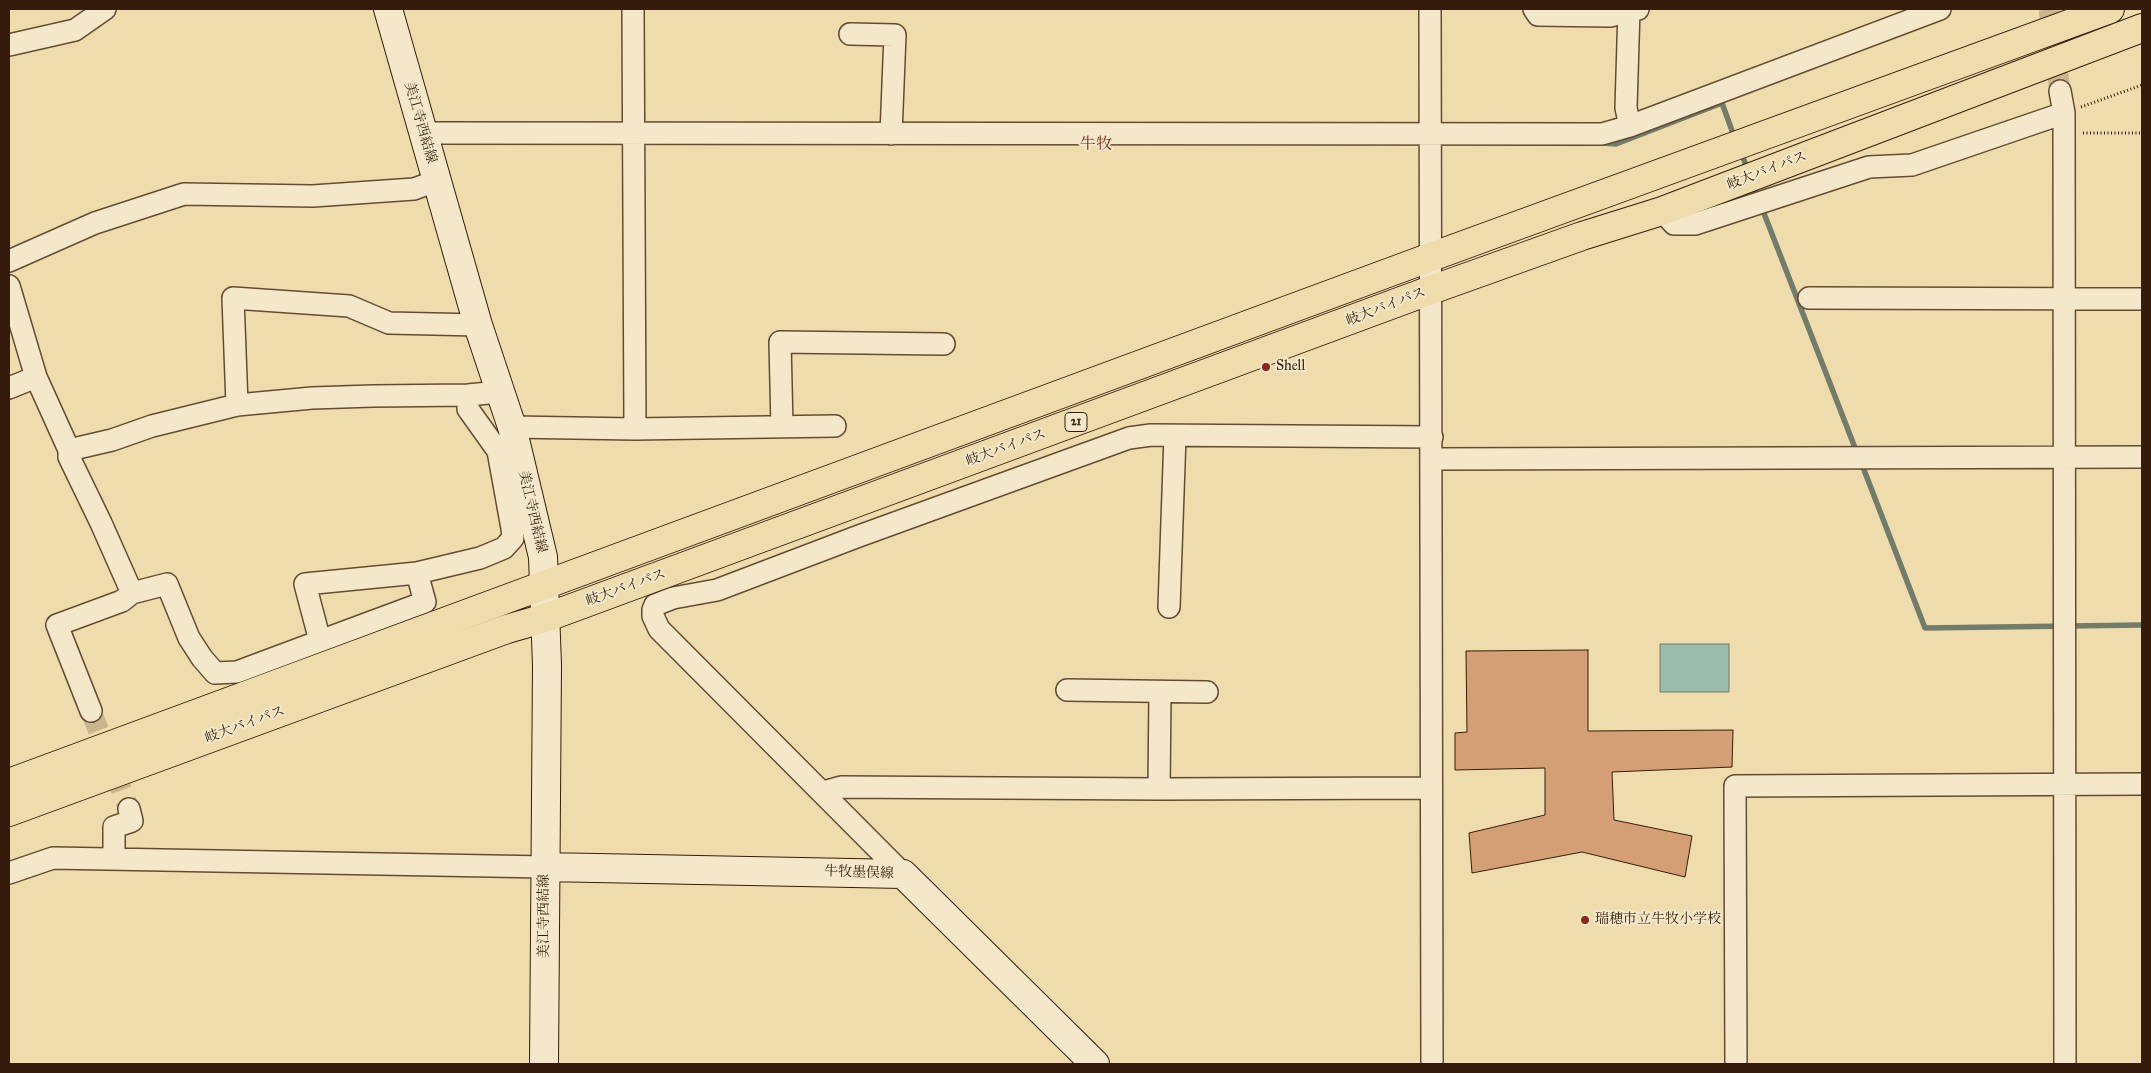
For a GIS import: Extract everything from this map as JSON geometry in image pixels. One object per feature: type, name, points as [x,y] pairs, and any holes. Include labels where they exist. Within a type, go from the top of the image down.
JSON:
[{"type":"highway","name":"岐大バイパス","points":[[9,783],[1431,257],[2110,9]]},
{"type":"highway","name":"岐大バイパス","points":[[9,812],[508,629],[545,618],[1431,290],[1582,236],[1662,211],[2142,28]]},
{"type":"main road","name":"美江寺西結線","points":[[388,9],[478,324],[512,427],[543,557],[547,675],[544,1064]]},
{"type":"main road","name":"牛牧墨俣線","points":[[545,867],[903,874],[1095,1064]]},
{"type":"street","points":[[9,45],[75,30],[105,9]]},
{"type":"street","points":[[632,9],[635,429]]},
{"type":"street","points":[[1430,9],[1432,1064]]},
{"type":"street","points":[[1534,9],[1538,15],[1610,16],[1632,10],[1626,108],[1630,126]]},
{"type":"street","points":[[423,133],[1602,134],[1630,126],[1940,9]]},
{"type":"street","points":[[850,34],[895,35],[891,134]]},
{"type":"street","points":[[2060,91],[2064,123],[2063,786],[2065,1064]]},
{"type":"street","points":[[1662,211],[1674,224],[1695,224],[1869,167],[1912,165],[2064,123]]},
{"type":"street","points":[[9,261],[95,223],[184,194],[313,196],[414,189],[436,182]]},
{"type":"street","points":[[9,286],[36,377],[69,450],[69,457],[132,593]]},
{"type":"street","points":[[237,405],[233,298],[349,306],[389,323],[478,324]]},
{"type":"street","points":[[1809,298],[2142,299]]},
{"type":"street","points":[[782,427],[780,342],[944,344]]},
{"type":"street","points":[[9,388],[36,377]]},
{"type":"street","points":[[69,450],[112,440],[152,426],[237,405],[312,398],[468,395],[499,392]]},
{"type":"street","points":[[320,641],[305,584],[417,573],[480,558],[504,548],[513,538],[498,450],[468,409],[468,395]]},
{"type":"street","points":[[512,427],[635,429],[835,426]]},
{"type":"street","points":[[903,874],[659,629],[653,616],[655,605],[673,598],[717,590],[1129,438],[1151,435],[1432,436]]},
{"type":"street","points":[[1165,600],[1175,436]]},
{"type":"street","points":[[1432,459],[2142,457]]},
{"type":"street","points":[[91,711],[57,625],[122,601],[132,593],[167,584],[189,638],[202,658],[216,673],[237,672],[425,602],[417,573]]},
{"type":"street","points":[[1067,690],[1207,692]]},
{"type":"street","points":[[1159,789],[1160,692]]},
{"type":"street","points":[[1736,1064],[1735,786],[2063,786],[2142,784]]},
{"type":"street","points":[[823,792],[842,787],[1430,788]]},
{"type":"street","points":[[114,859],[114,828],[132,821],[129,809]]},
{"type":"street","points":[[9,872],[53,858],[545,867]]},
{"type":"path","points":[[2064,123],[2142,85]]},
{"type":"path","points":[[2064,123],[2142,133]]},
{"type":"shaded area","points":[[1660,644],[1729,644],[1729,692],[1660,692]]},
{"type":"building","points":[[1588,650],[1588,731],[1733,730],[1732,767],[1612,772],[1614,820],[1692,836],[1685,877],[1582,852],[1472,873],[1469,833],[1545,815],[1545,768],[1455,770],[1455,733],[1467,732],[1466,651]]},
{"type":"waterway","points":[[1602,143],[1616,144],[1722,103],[1735,139]]},
{"type":"waterway","points":[[1741,152],[1748,171]]},
{"type":"waterway","points":[[1753,185],[1857,453]]},
{"type":"waterway","points":[[1861,462],[1925,628],[2142,625]]},
{"type":"tunnel","points":[[2049,9],[2060,91]]},
{"type":"tunnel","points":[[91,711],[129,809]]},
{"type":"place","name":"Shell","points":[[1266,367]]},
{"type":"place","name":"瑞穂市立牛牧小学校","points":[[1585,920]]},
{"type":"district","name":"牛牧","points":[[1096,145]]}]
